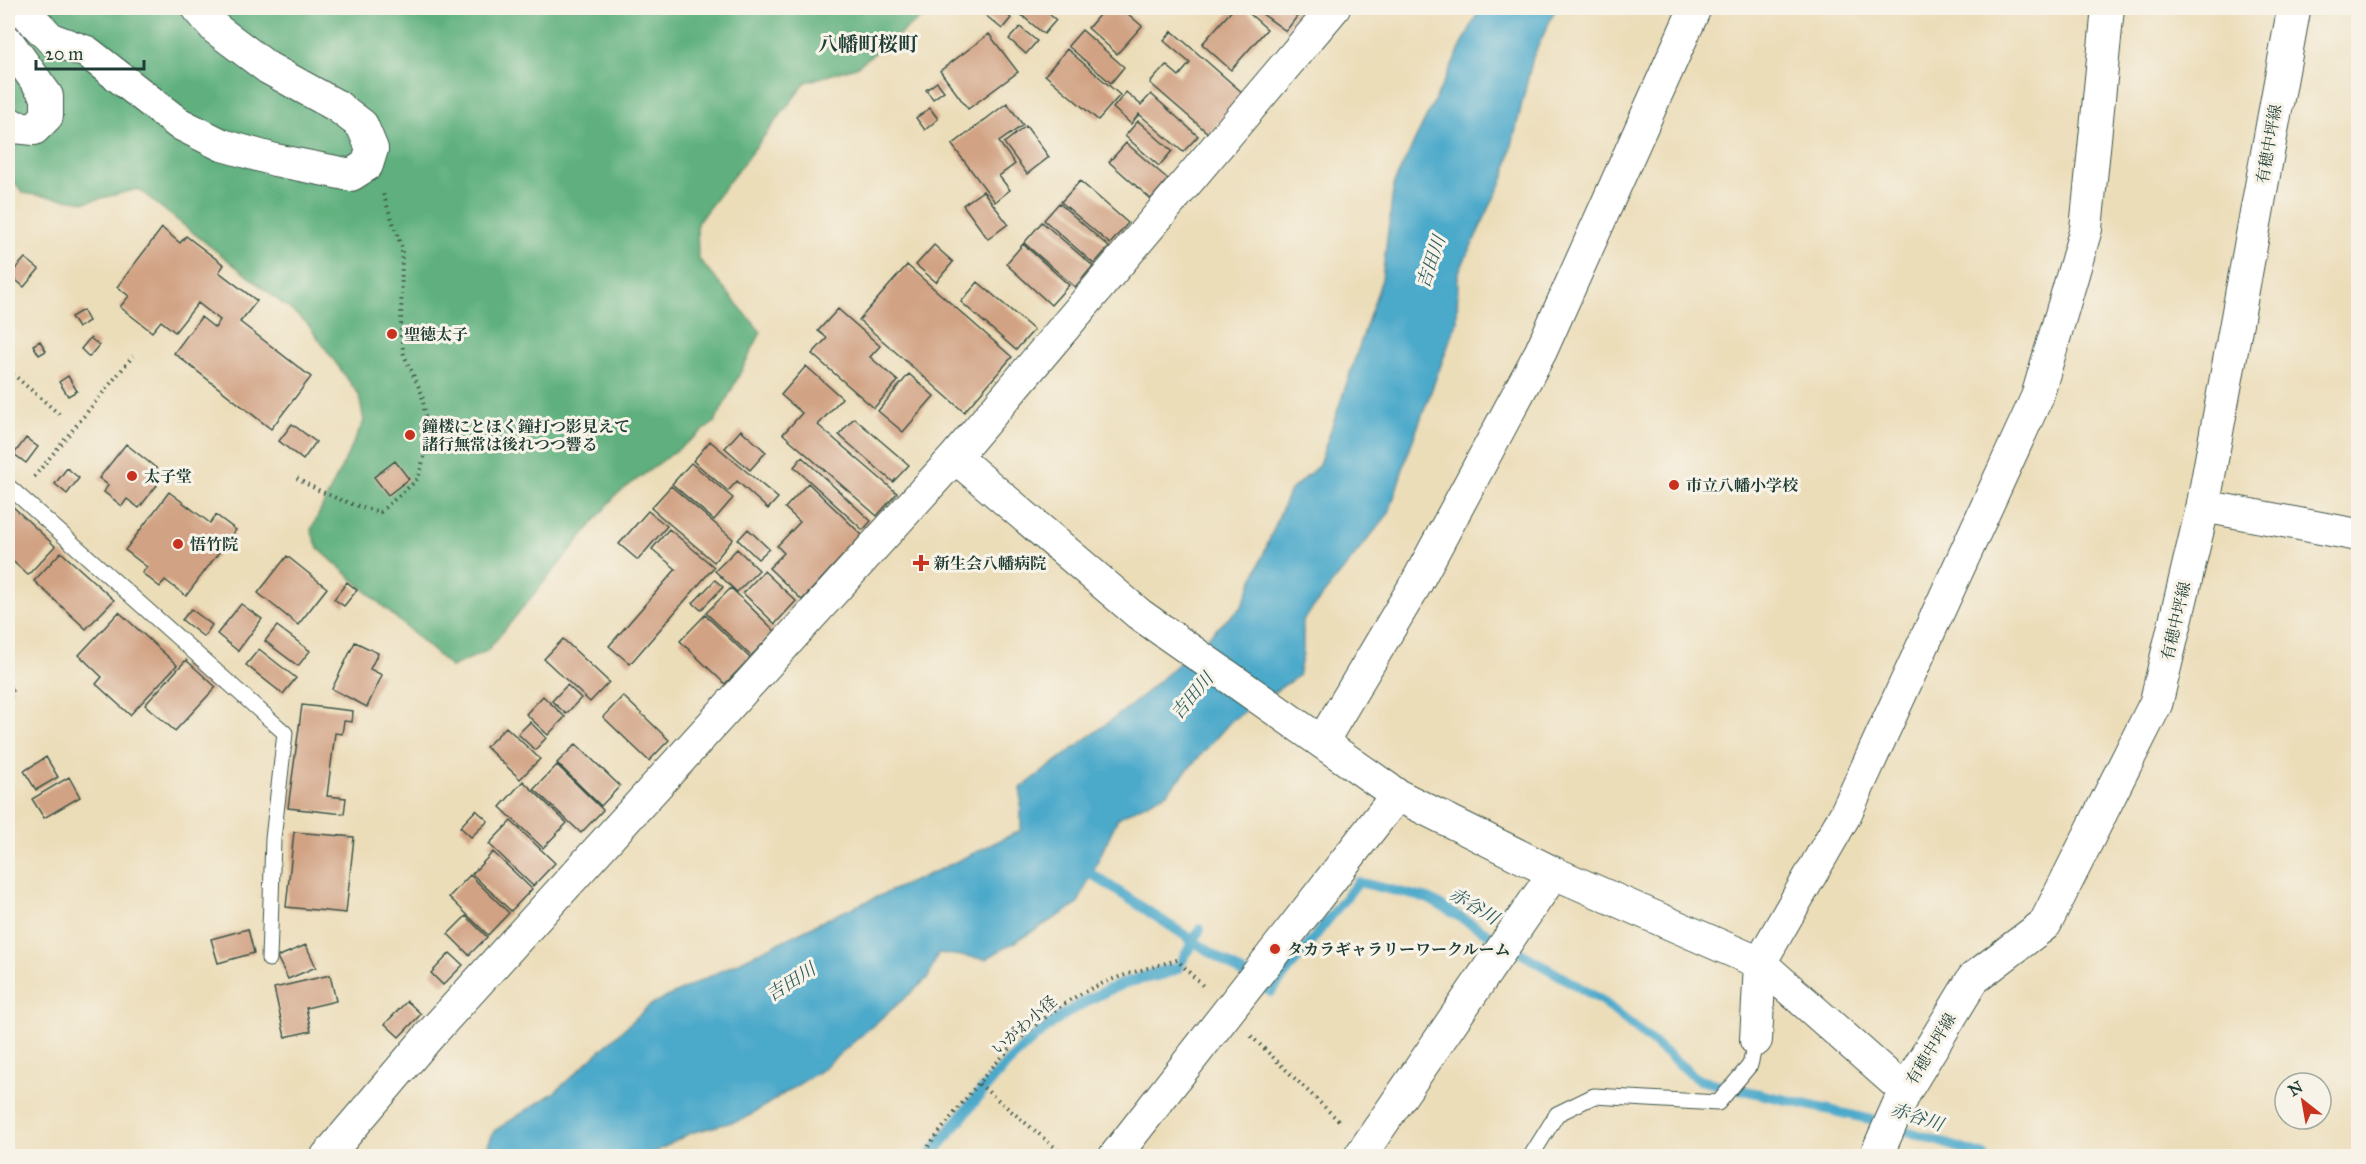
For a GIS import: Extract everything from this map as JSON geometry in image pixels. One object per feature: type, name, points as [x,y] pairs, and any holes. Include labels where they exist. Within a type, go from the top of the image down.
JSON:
[{"type":"main road","name":"有穂中坪線","points":[[1882,1155],[1905,1090],[1973,980],[2045,924],[2156,704],[2203,506],[2294,8]]},
{"type":"street","points":[[21,8],[51,39],[87,52],[178,123],[222,145],[276,160],[351,175],[367,165],[372,149],[362,125],[337,106],[268,68],[216,29],[198,8]]},
{"type":"street","points":[[327,1156],[429,1036],[955,457],[1334,8]]},
{"type":"street","points":[[1322,742],[1417,582],[1541,351],[1695,8]]},
{"type":"street","points":[[1756,1040],[1760,963],[1845,815],[2037,397],[2086,230],[2108,8]]},
{"type":"street","points":[[8,42],[47,96],[47,116],[34,129],[15,127],[8,122]]},
{"type":"street","points":[[955,457],[1139,614],[1396,795],[1554,873],[1760,963],[1905,1090]]},
{"type":"street","points":[[2203,506],[2358,535]]},
{"type":"street","points":[[1115,1156],[1396,795]]},
{"type":"street","points":[[1368,1154],[1554,873]]},
{"type":"lane","points":[[13,491],[285,734],[273,839],[269,959]]},
{"type":"lane","points":[[1530,1156],[1557,1114],[1594,1096],[1718,1103],[1750,1065],[1756,1040]]},
{"type":"path","points":[[297,478],[313,488],[362,508],[380,512],[418,479],[424,457],[425,415],[422,394],[405,355],[401,336],[402,248],[380,185],[367,165]]},
{"type":"path","points":[[13,491],[133,356]]},
{"type":"path","points":[[8,370],[59,414]]},
{"type":"path","name":"いがわ小径","points":[[921,1156],[1009,1049],[1046,1017],[1073,999],[1110,980],[1177,960],[1190,971],[1226,1012]]},
{"type":"path","points":[[1226,1012],[1368,1154]]},
{"type":"path","points":[[979,1084],[1065,1156]]},
{"type":"green space","points":[[8,8],[926,8],[922,17],[856,67],[806,82],[697,223],[698,258],[761,332],[715,422],[616,495],[487,651],[451,667],[318,548],[311,530],[364,421],[359,395],[307,323],[138,189],[86,202],[23,193],[8,174]]},
{"type":"water","name":"吉田川","points":[[1480,8],[1556,8],[1533,57],[1505,175],[1458,274],[1457,322],[1408,453],[1389,513],[1303,620],[1303,654],[1298,676],[1231,721],[1167,793],[1118,818],[1077,905],[986,959],[938,953],[928,978],[820,1071],[744,1119],[690,1133],[648,1156],[483,1156],[494,1131],[555,1092],[649,1006],[831,917],[941,869],[1021,830],[1021,788],[1134,703],[1242,606],[1289,492],[1319,465],[1382,279],[1394,183]]},
{"type":"building","points":[[987,8],[999,8],[1011,18],[1002,29],[983,13]]},
{"type":"building","points":[[1013,8],[1042,8],[1056,20],[1044,34]]},
{"type":"building","points":[[1105,8],[1121,8],[1142,26],[1117,54],[1088,28]]},
{"type":"building","points":[[1234,8],[1243,8],[1267,29],[1231,70],[1202,44]]},
{"type":"building","points":[[1254,8],[1299,8],[1302,10],[1286,31]]},
{"type":"building","points":[[1020,27],[1037,41],[1026,54],[1009,39]]},
{"type":"building","points":[[1082,30],[1124,67],[1111,83],[1068,46]]},
{"type":"building","points":[[1172,31],[1244,94],[1209,134],[1150,83],[1166,65],[1179,76],[1190,63],[1164,41]]},
{"type":"building","points":[[989,34],[1018,72],[968,109],[940,71]]},
{"type":"building","points":[[1067,49],[1120,95],[1098,120],[1045,75]]},
{"type":"building","points":[[937,82],[944,91],[933,99],[926,90]]},
{"type":"building","points":[[1126,92],[1141,105],[1151,94],[1198,136],[1183,152],[1139,114],[1131,124],[1113,108]]},
{"type":"building","points":[[1007,103],[1023,125],[999,142],[1015,164],[999,176],[1010,190],[995,202],[952,145]]},
{"type":"building","points":[[930,108],[938,119],[925,130],[916,118]]},
{"type":"building","points":[[1138,121],[1172,151],[1159,166],[1125,136]]},
{"type":"building","points":[[1026,126],[1049,157],[1027,174],[1004,143]]},
{"type":"building","points":[[1126,143],[1168,179],[1151,199],[1109,162]]},
{"type":"building","points":[[1080,181],[1128,223],[1110,244],[1061,202]]},
{"type":"building","points":[[983,191],[1008,224],[988,239],[963,205]]},
{"type":"building","points":[[1059,203],[1109,247],[1094,264],[1044,220]]},
{"type":"building","points":[[1042,222],[1093,266],[1075,287],[1024,243]]},
{"type":"building","points":[[162,228],[180,243],[186,236],[224,265],[219,272],[257,301],[240,322],[311,377],[271,429],[174,353],[201,317],[215,328],[220,320],[198,303],[175,332],[161,321],[152,332],[120,307],[129,296],[117,287]]},
{"type":"building","points":[[1023,244],[1069,285],[1051,305],[1006,264]]},
{"type":"building","points":[[934,245],[953,262],[936,282],[916,265]]},
{"type":"building","points":[[25,258],[39,269],[24,287],[10,275]]},
{"type":"building","points":[[907,265],[1012,357],[964,412],[859,320]]},
{"type":"building","points":[[978,282],[1034,330],[1016,350],[961,302]]},
{"type":"building","points":[[838,309],[880,346],[870,357],[898,381],[874,408],[812,354],[827,338],[818,331]]},
{"type":"building","points":[[83,310],[89,321],[78,328],[71,317]]},
{"type":"building","points":[[90,338],[99,345],[89,357],[81,349]]},
{"type":"building","points":[[40,341],[46,351],[39,355],[33,345]]},
{"type":"building","points":[[806,366],[842,398],[818,425],[897,493],[877,516],[783,434],[802,413],[781,395]]},
{"type":"building","points":[[909,374],[934,396],[903,432],[878,411]]},
{"type":"building","points":[[68,376],[77,391],[68,396],[59,382]]},
{"type":"building","points":[[854,418],[909,465],[893,482],[839,435]]},
{"type":"building","points":[[292,424],[316,442],[303,460],[279,441]]},
{"type":"building","points":[[741,430],[766,452],[750,470],[725,448]]},
{"type":"building","points":[[26,438],[38,447],[26,463],[14,454]]},
{"type":"building","points":[[710,441],[778,498],[768,509],[737,481],[728,491],[693,461]]},
{"type":"building","name":"太子堂","points":[[126,444],[165,475],[139,508],[127,499],[122,506],[104,492],[108,485],[99,478]]},
{"type":"building","points":[[802,457],[871,521],[863,530],[794,467]]},
{"type":"building","points":[[395,461],[409,479],[388,495],[374,477]]},
{"type":"building","points":[[691,463],[733,498],[714,520],[672,484]]},
{"type":"building","points":[[67,468],[79,478],[67,494],[55,484]]},
{"type":"building","points":[[808,483],[862,535],[802,600],[769,568],[784,553],[777,546],[800,522],[785,508]]},
{"type":"building","points":[[671,486],[733,539],[714,562],[651,508]]},
{"type":"building","name":"悟竹院","points":[[169,492],[210,523],[216,515],[236,530],[186,596],[165,580],[160,587],[142,573],[147,567],[125,550]]},
{"type":"building","points":[[8,502],[55,546],[28,575],[8,557]]},
{"type":"building","points":[[648,511],[667,526],[638,560],[619,544]]},
{"type":"building","points":[[669,529],[714,567],[630,664],[609,646],[676,569],[652,549]]},
{"type":"building","points":[[748,529],[769,549],[758,559],[738,540]]},
{"type":"building","points":[[737,549],[759,570],[737,592],[715,571]]},
{"type":"building","points":[[61,552],[114,600],[86,629],[34,581]]},
{"type":"building","points":[[287,556],[327,588],[298,625],[258,593]]},
{"type":"building","points":[[764,571],[796,601],[775,624],[743,593]]},
{"type":"building","points":[[715,580],[723,587],[701,610],[693,603]]},
{"type":"building","points":[[347,582],[357,590],[344,606],[334,599]]},
{"type":"building","points":[[731,588],[775,631],[751,656],[706,613]]},
{"type":"building","points":[[241,604],[262,619],[238,651],[217,634]]},
{"type":"building","points":[[191,609],[212,625],[204,637],[182,620]]},
{"type":"building","points":[[119,612],[177,665],[130,715],[96,684],[102,677],[79,655]]},
{"type":"building","points":[[705,615],[750,658],[725,684],[680,641]]},
{"type":"building","points":[[277,626],[310,651],[298,666],[265,641]]},
{"type":"building","points":[[563,639],[609,682],[590,702],[544,659]]},
{"type":"building","points":[[355,642],[378,653],[370,669],[382,675],[367,707],[332,689]]},
{"type":"building","points":[[259,649],[296,678],[283,694],[246,665]]},
{"type":"building","points":[[186,660],[216,687],[175,731],[145,705]]},
{"type":"building","points":[[8,682],[13,691],[8,694]]},
{"type":"building","points":[[567,685],[581,698],[566,714],[552,701]]},
{"type":"building","points":[[543,696],[565,717],[548,735],[526,714]]},
{"type":"building","points":[[623,696],[669,740],[649,761],[603,717]]},
{"type":"building","points":[[302,705],[353,711],[352,722],[344,721],[342,734],[335,733],[327,796],[346,798],[344,814],[288,808]]},
{"type":"building","points":[[530,722],[546,738],[535,750],[518,734]]},
{"type":"building","points":[[506,727],[540,759],[520,779],[486,747]]},
{"type":"building","points":[[576,744],[620,786],[601,806],[557,763]]},
{"type":"building","points":[[46,757],[58,777],[36,790],[24,771]]},
{"type":"building","points":[[557,765],[603,810],[581,833],[534,789]]},
{"type":"building","points":[[69,777],[80,797],[44,818],[32,799]]},
{"type":"building","points":[[523,781],[567,823],[543,848],[500,807]]},
{"type":"building","points":[[476,810],[488,821],[471,837],[460,827]]},
{"type":"building","points":[[511,821],[555,863],[533,886],[489,844]]},
{"type":"building","points":[[294,832],[354,837],[346,913],[286,907]]},
{"type":"building","points":[[493,852],[532,889],[511,911],[472,874]]},
{"type":"building","points":[[470,875],[509,913],[488,935],[449,897]]},
{"type":"building","points":[[466,916],[487,937],[469,955],[448,934]]},
{"type":"building","points":[[248,929],[254,953],[218,963],[211,939]]},
{"type":"building","points":[[306,945],[316,967],[288,979],[277,957]]},
{"type":"building","points":[[450,953],[463,965],[443,985],[431,973]]},
{"type":"building","points":[[330,975],[336,1001],[306,1008],[311,1031],[285,1037],[274,988]]},
{"type":"building","points":[[407,1001],[421,1014],[399,1037],[385,1024]]},
{"type":"waterway","name":"赤谷川","points":[[1081,867],[1271,992],[1358,882],[1429,899],[1601,1000],[1699,1080],[1873,1120],[1984,1156]]},
{"type":"waterway","points":[[1172,969],[1178,968],[1200,929]]},
{"type":"waterway","points":[[929,1156],[997,1073],[1022,1048],[1048,1026],[1076,1006],[1107,990],[1142,977],[1160,971],[1178,968],[1168,973],[1133,981],[1115,987],[1103,993],[1086,1002],[1038,1035],[999,1073],[932,1156]]},
{"type":"place","name":"聖徳太子","points":[[392,334]]},
{"type":"place","name":"鐘楼にとほく鐘打つ影見えて 諸行無常は後れつつ響る","points":[[410,435]]},
{"type":"place","name":"太子堂","points":[[132,476]]},
{"type":"place","name":"市立八幡小学校","points":[[1674,485]]},
{"type":"place","name":"悟竹院","points":[[178,544]]},
{"type":"place","name":"新生会八幡病院","points":[[921,563]]},
{"type":"place","name":"タカラギャラリーワークルーム","points":[[1275,949]]},
{"type":"district","name":"八幡町桜町","points":[[868,44]]}]
